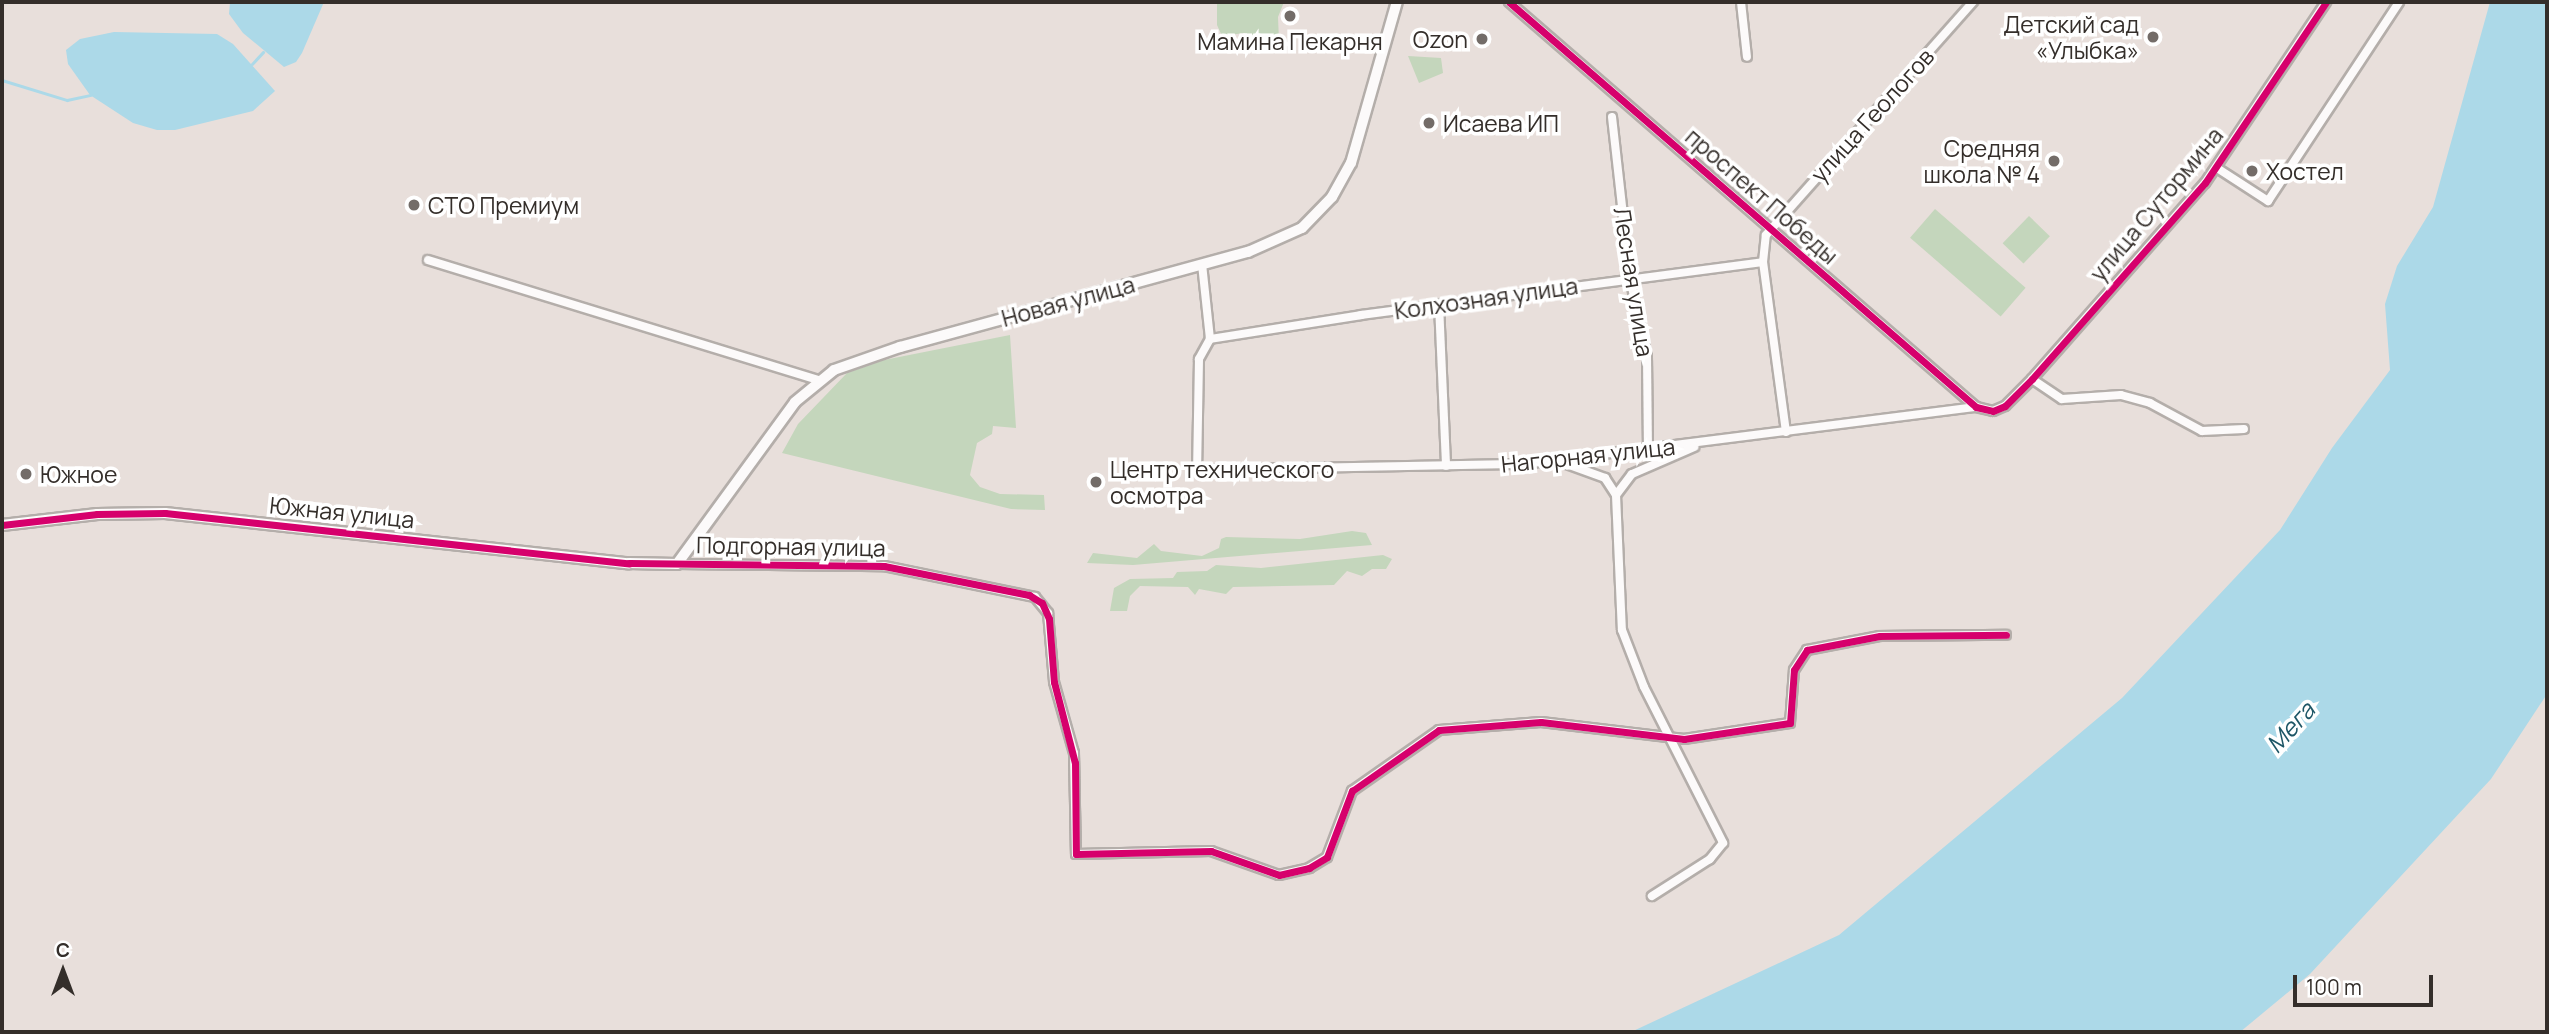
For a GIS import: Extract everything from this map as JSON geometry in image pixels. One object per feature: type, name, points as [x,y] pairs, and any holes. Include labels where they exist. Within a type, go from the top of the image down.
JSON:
[{"type":"street","name":"Новая улица","points":[[677,564],[780,421],[818,380],[851,362],[1202,264],[1291,235],[1332,197],[1354,156],[1397,2]]},
{"type":"street","name":"проспект Победы","points":[[1510,2],[1976,407],[1993,411]]},
{"type":"street","points":[[1741,2],[1747,57]]},
{"type":"street","name":"улица Геологов","points":[[1770,229],[1973,2]]},
{"type":"street","name":"улица Сутормина","points":[[1993,411],[2006,406],[2032,379],[2217,169],[2326,2]]},
{"type":"street","points":[[2217,169],[2268,201],[2399,2]]},
{"type":"street","name":"Лесная улица","points":[[1612,117],[1630,278],[1647,357],[1648,449]]},
{"type":"street","points":[[1770,229],[1763,241],[1763,262],[1786,432]]},
{"type":"street","points":[[428,260],[818,380]]},
{"type":"street","name":"Колхозная улица","points":[[1210,339],[1439,304],[1763,262]]},
{"type":"street","points":[[1202,264],[1210,339]]},
{"type":"street","points":[[1439,304],[1446,466]]},
{"type":"street","name":"Нагорная улица","points":[[1210,339],[1199,359],[1197,470],[1446,466],[1554,460],[1976,407]]},
{"type":"street","points":[[2032,379],[2062,399],[2121,395],[2150,403],[2202,431],[2244,429]]},
{"type":"street","points":[[1652,896],[1710,859],[1723,843],[1670,738],[1621,624],[1616,495],[1623,481],[1648,464],[1712,441]]},
{"type":"street","points":[[1554,460],[1596,472],[1616,495]]},
{"type":"street","name":"Южная улица","points":[[2,525],[97,514],[165,513],[629,563],[677,564]]},
{"type":"street","name":"Подгорная улица","points":[[677,564],[884,566],[1035,597],[1049,619],[1054,681],[1074,753],[1076,854],[1211,851],[1271,873],[1290,874],[1327,857],[1348,798],[1358,785],[1439,730],[1541,722],[1670,738],[1790,723],[1794,670],[1807,650],[1880,636],[2006,635]]},
{"type":"green space","points":[[1217,2],[1284,2],[1278,17],[1279,41],[1257,40],[1244,33],[1222,36],[1217,25]]},
{"type":"green space","points":[[1408,56],[1441,58],[1443,73],[1419,83]]},
{"type":"green space","points":[[1935,209],[2026,288],[2001,316],[1910,238]]},
{"type":"green space","points":[[2029,216],[2050,236],[2023,263],[2003,243]]},
{"type":"green space","points":[[1010,335],[1016,428],[993,426],[992,434],[977,443],[970,475],[980,487],[1000,494],[1044,495],[1045,510],[1011,509],[782,453],[798,424],[847,373],[884,360]]},
{"type":"green space","points":[[1352,531],[1366,533],[1372,545],[1133,565],[1087,563],[1093,553],[1137,558],[1154,544],[1161,551],[1202,556],[1219,548],[1221,539],[1226,537],[1300,539]]},
{"type":"green space","points":[[1383,555],[1392,559],[1386,569],[1372,569],[1362,576],[1347,571],[1334,585],[1233,587],[1226,594],[1199,589],[1195,595],[1188,587],[1140,586],[1130,596],[1127,611],[1110,611],[1114,588],[1130,579],[1173,578],[1177,572],[1207,571],[1216,565],[1261,568]]},
{"type":"water","points":[[230,2],[324,2],[302,53],[296,62],[284,67],[243,33],[229,14]]},
{"type":"water","name":"Мега","points":[[2490,2],[2547,2],[2547,694],[2491,779],[2310,974],[2240,1032],[1631,1032],[1839,935],[2122,698],[2280,530],[2332,448],[2390,370],[2385,304],[2397,266],[2433,207]]},
{"type":"water","points":[[114,32],[217,34],[233,44],[275,91],[253,111],[175,130],[157,130],[133,123],[90,95],[68,64],[66,50],[80,39]]},
{"type":"waterway","points":[[252,64],[263,52]]},
{"type":"waterway","points":[[2,80],[67,100],[90,95]]},
{"type":"cycle path","points":[[1509,2],[1976,407],[1993,411],[2005,406],[2032,379],[2205,183],[2326,2]]},
{"type":"cycle path","points":[[2,525],[97,514],[165,513],[629,563],[884,566],[1029,595],[1042,603],[1049,619],[1054,682],[1075,763],[1076,854],[1211,851],[1279,875],[1309,868],[1327,857],[1352,791],[1439,730],[1541,722],[1684,739],[1790,723],[1794,670],[1807,650],[1880,636],[2006,635]]},
{"type":"place","name":"Мамина Пекарня","points":[[1290,16]]},
{"type":"place","name":"Детский сад «Улыбка»","points":[[2153,37]]},
{"type":"place","name":"Ozon","points":[[1482,39]]},
{"type":"place","name":"Исаева ИП","points":[[1429,123]]},
{"type":"place","name":"Средняя школа № 4","points":[[2054,161]]},
{"type":"place","name":"Хостел","points":[[2252,171]]},
{"type":"place","name":"СТО Премиум","points":[[414,205]]},
{"type":"place","name":"Южное","points":[[26,474]]},
{"type":"place","name":"Центр технического осмотра","points":[[1096,482]]}]
